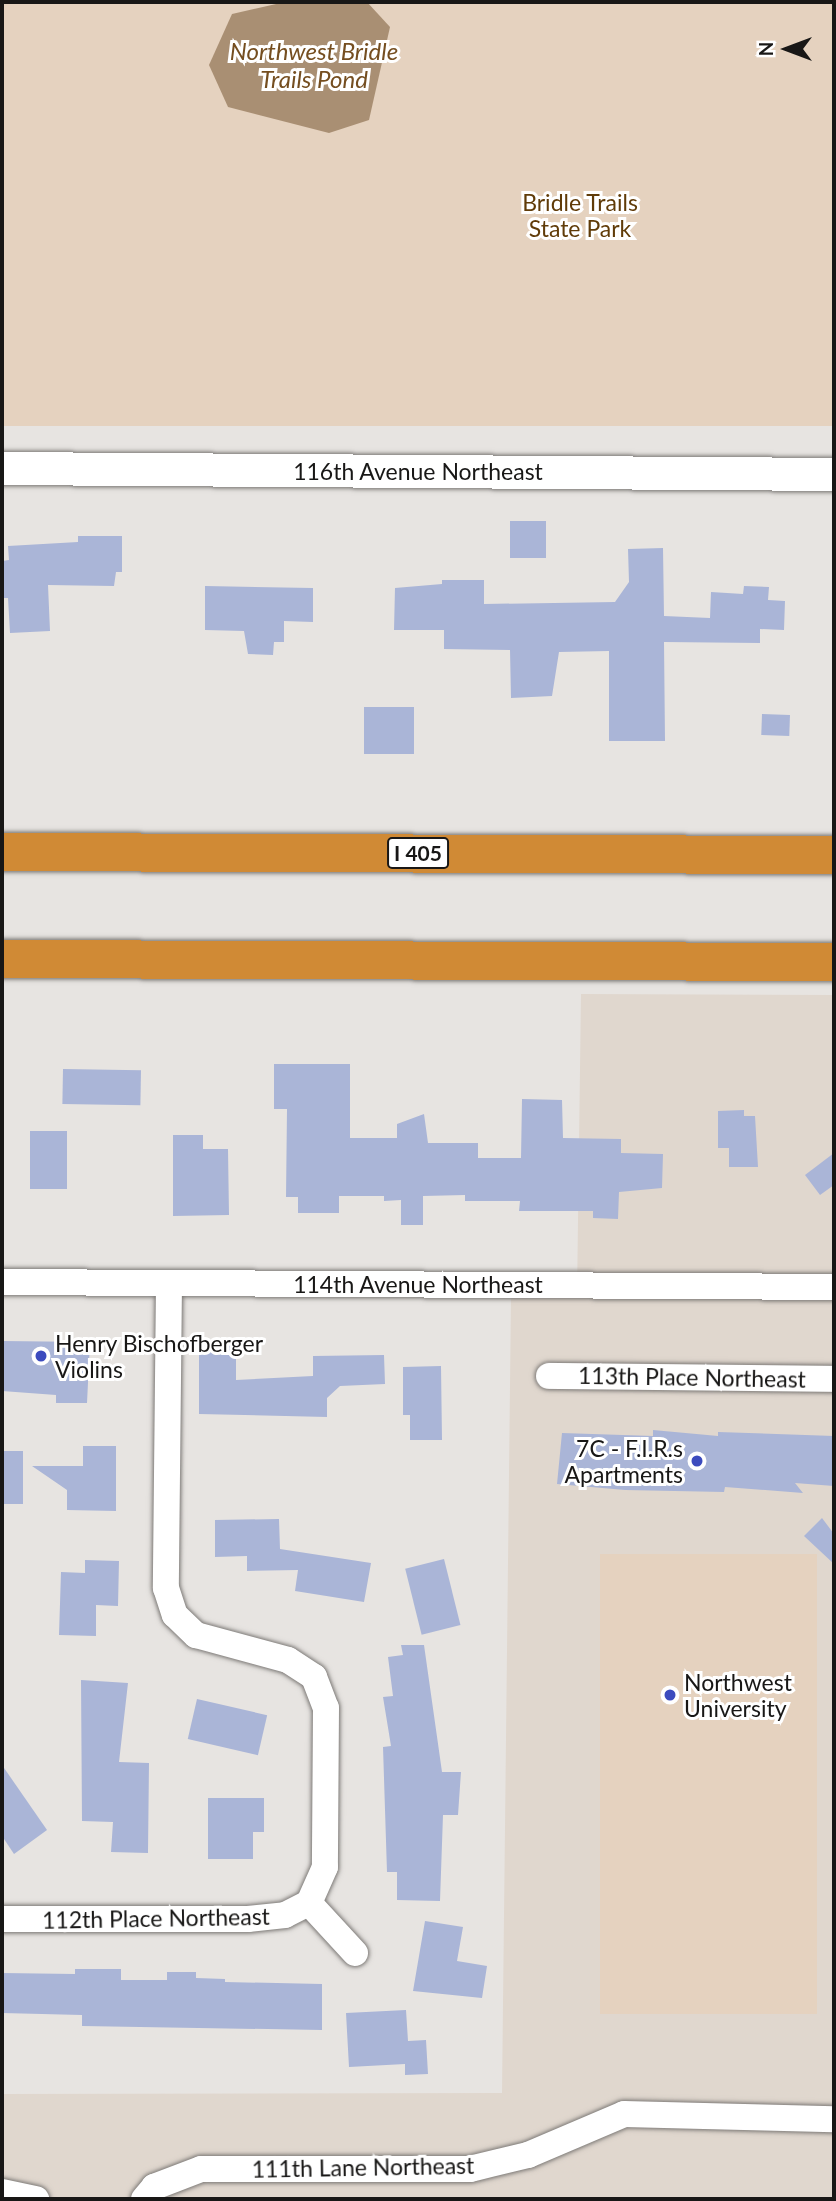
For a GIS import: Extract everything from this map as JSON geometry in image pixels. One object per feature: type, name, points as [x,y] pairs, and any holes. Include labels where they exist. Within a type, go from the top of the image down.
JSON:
[{"type":"highway","name":"I 405","points":[[2,852],[834,855]]},
{"type":"highway","points":[[2,959],[834,961]]},
{"type":"street","name":"116th Avenue Northeast","points":[[2,468],[834,474]]},
{"type":"street","name":"114th Avenue Northeast","points":[[2,1282],[834,1287]]},
{"type":"street","points":[[169,1283],[166,1588],[175,1615],[196,1635],[288,1660],[314,1676],[326,1708],[325,1867],[309,1903],[355,1953]]},
{"type":"street","name":"113th Place Northeast","points":[[549,1376],[834,1379]]},
{"type":"street","name":"112th Place Northeast","points":[[2,1919],[248,1919],[285,1914],[309,1903]]},
{"type":"street","name":"111th Lane Northeast","points":[[144,2199],[154,2187],[201,2169],[470,2169],[528,2155],[624,2114],[834,2119]]},
{"type":"street","points":[[2,2192],[36,2199]]},
{"type":"shaded area","name":"Northwest University","points":[[581,994],[834,995],[834,2199],[2,2199],[2,2094],[502,2093],[511,1297],[577,1297]]},
{"type":"green space","name":"Bridle Trails State Park","points":[[2,2],[834,2],[834,426],[2,426]]},
{"type":"green space","points":[[600,1554],[817,1554],[817,2014],[600,2014]]},
{"type":"water","name":"Northwest Bridle Trails Pond","points":[[285,2],[367,2],[390,27],[369,120],[329,133],[228,107],[209,65],[232,14]]},
{"type":"building","points":[[510,521],[546,521],[546,558],[510,558]]},
{"type":"building","points":[[78,536],[122,536],[122,572],[116,572],[114,586],[48,585],[50,631],[10,633],[8,598],[2,598],[2,561],[9,560],[8,546],[78,542]]},
{"type":"building","points":[[663,548],[664,616],[710,618],[711,592],[743,594],[744,586],[769,587],[768,600],[785,601],[784,630],[760,629],[760,643],[664,642],[665,741],[609,741],[609,651],[559,652],[552,696],[511,698],[510,650],[444,649],[444,630],[394,630],[395,588],[442,584],[442,580],[484,580],[484,604],[615,602],[629,582],[628,549]]},
{"type":"building","points":[[205,586],[313,588],[313,622],[284,621],[284,642],[274,642],[273,655],[248,654],[244,631],[205,630]]},
{"type":"building","points":[[364,707],[414,707],[414,754],[364,754]]},
{"type":"building","points":[[762,714],[790,715],[789,736],[761,735]]},
{"type":"building","points":[[274,1064],[350,1064],[350,1138],[397,1138],[397,1124],[424,1114],[428,1143],[478,1143],[478,1158],[521,1158],[522,1099],[562,1100],[563,1138],[621,1139],[621,1153],[663,1154],[662,1188],[619,1192],[618,1219],[593,1218],[593,1211],[519,1211],[520,1201],[465,1201],[465,1195],[423,1196],[423,1225],[401,1225],[401,1200],[384,1201],[384,1196],[339,1196],[339,1213],[298,1213],[298,1197],[286,1197],[287,1109],[274,1109]]},
{"type":"building","points":[[63,1069],[141,1070],[140,1105],[62,1104]]},
{"type":"building","points":[[744,1110],[744,1116],[755,1116],[758,1167],[729,1167],[729,1148],[718,1148],[718,1111]]},
{"type":"building","points":[[30,1131],[67,1131],[67,1189],[30,1189]]},
{"type":"building","points":[[173,1135],[203,1135],[203,1149],[228,1149],[229,1215],[173,1216]]},
{"type":"building","points":[[834,1153],[834,1185],[820,1195],[805,1175]]},
{"type":"building","points":[[199,1340],[236,1340],[236,1380],[313,1376],[313,1356],[384,1355],[385,1384],[340,1386],[327,1398],[327,1417],[199,1414]]},
{"type":"building","points":[[2,1341],[90,1342],[87,1403],[56,1403],[56,1395],[2,1391]]},
{"type":"building","points":[[441,1366],[442,1440],[410,1440],[410,1415],[403,1415],[403,1367]]},
{"type":"building","name":"7C - F.I.R.s Apartments","points":[[653,1430],[718,1436],[718,1432],[834,1436],[834,1486],[795,1483],[803,1493],[725,1487],[724,1492],[625,1490],[557,1484],[562,1433],[653,1436]]},
{"type":"building","points":[[83,1446],[116,1446],[116,1511],[67,1510],[67,1490],[32,1466],[83,1466]]},
{"type":"building","points":[[2,1451],[23,1451],[23,1504],[2,1504]]},
{"type":"building","points":[[822,1518],[834,1534],[834,1564],[804,1536]]},
{"type":"building","points":[[279,1519],[280,1549],[371,1563],[364,1602],[295,1591],[298,1570],[247,1571],[247,1556],[215,1557],[215,1520]]},
{"type":"building","points":[[444,1559],[460,1625],[422,1635],[405,1569]]},
{"type":"building","points":[[85,1560],[119,1561],[118,1606],[96,1605],[96,1636],[59,1635],[61,1572],[85,1573]]},
{"type":"building","points":[[401,1645],[424,1645],[442,1772],[461,1772],[458,1815],[443,1815],[440,1901],[397,1900],[397,1872],[387,1872],[383,1747],[391,1746],[383,1697],[393,1696],[388,1657],[403,1655]]},
{"type":"building","points":[[81,1680],[128,1683],[119,1762],[149,1763],[148,1853],[111,1852],[113,1822],[82,1821]]},
{"type":"building","points":[[197,1699],[267,1715],[258,1755],[188,1739]]},
{"type":"building","points":[[2,1765],[47,1830],[14,1854],[2,1836]]},
{"type":"building","points":[[208,1798],[264,1798],[264,1832],[253,1832],[253,1859],[208,1859]]},
{"type":"building","points":[[425,1921],[463,1927],[457,1961],[487,1966],[482,1998],[413,1991]]},
{"type":"building","points":[[75,1969],[121,1969],[121,1980],[167,1980],[167,1972],[196,1972],[196,1978],[225,1979],[225,1982],[322,1984],[322,2030],[82,2026],[82,2015],[2,2013],[2,1973],[75,1974]]},
{"type":"building","points":[[406,2010],[408,2041],[426,2040],[428,2074],[405,2075],[405,2064],[349,2067],[346,2013]]},
{"type":"place","name":"Henry Bischofberger Violins","points":[[41,1356]]},
{"type":"place","name":"7C - F.I.R.s Apartments","points":[[697,1461]]},
{"type":"place","name":"Northwest University","points":[[670,1695]]}]
